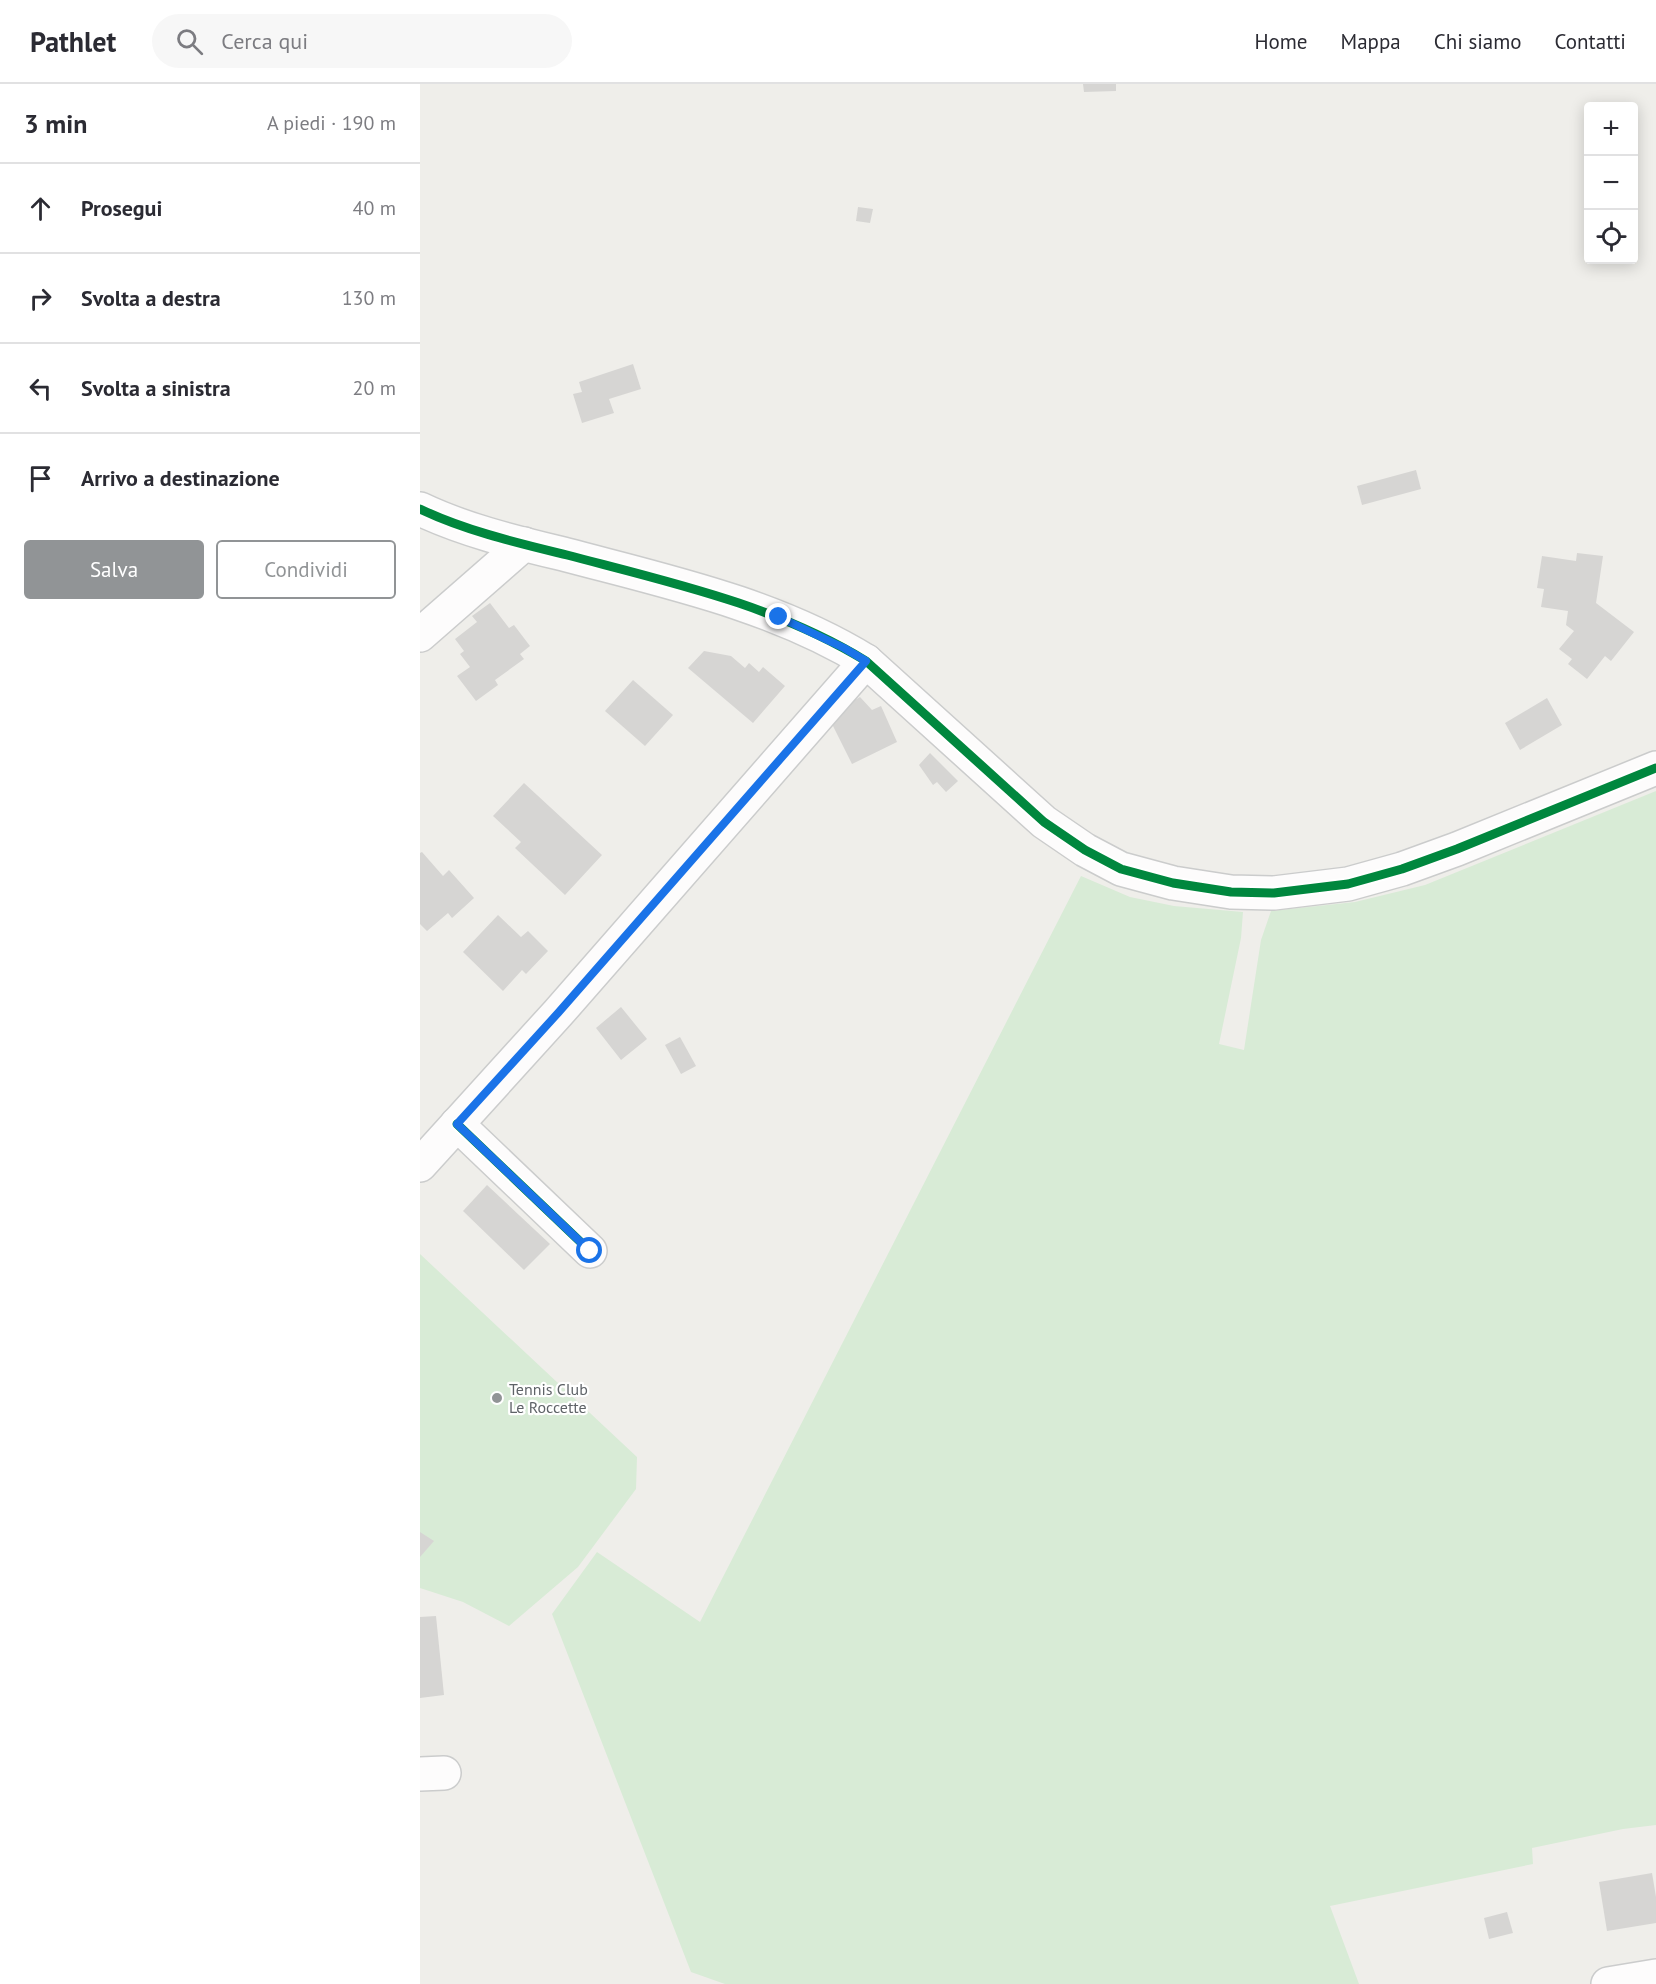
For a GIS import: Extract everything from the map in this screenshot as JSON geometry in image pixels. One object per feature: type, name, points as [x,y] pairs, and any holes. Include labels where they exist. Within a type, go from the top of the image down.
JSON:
[{"type":"street","points":[[420,508],[469,528],[734,601],[779,617],[844,648],[866,661],[1044,822],[1085,850],[1121,869],[1173,882],[1231,892],[1274,893],[1348,884],[1402,869],[1458,849],[1656,768]]},
{"type":"street","points":[[420,635],[524,544]]},
{"type":"street","points":[[420,1164],[558,1013],[866,661]]},
{"type":"street","points":[[457,1124],[590,1251]]},
{"type":"street","points":[[1608,1984],[1656,1976]]},
{"type":"green space","points":[[1656,791],[1656,1825],[1623,1829],[1532,1848],[1533,1864],[1330,1906],[1359,1984],[725,1984],[691,1972],[552,1614],[597,1552],[700,1622],[1081,876],[1130,897],[1174,906],[1243,912],[1241,938],[1219,1044],[1244,1050],[1261,940],[1271,911],[1355,902],[1425,885]]},
{"type":"green space","name":"Tennis Club Le Roccette","points":[[420,1254],[637,1457],[636,1489],[578,1567],[509,1626],[463,1602],[420,1588]]},
{"type":"building","points":[[1083,84],[1116,84],[1116,91],[1084,92]]},
{"type":"building","points":[[858,207],[873,209],[870,223],[856,221]]},
{"type":"building","points":[[633,364],[641,389],[609,399],[614,413],[582,423],[573,394],[582,392],[579,382]]},
{"type":"building","points":[[1416,470],[1421,489],[1362,505],[1357,486]]},
{"type":"building","points":[[1577,553],[1603,556],[1596,603],[1634,632],[1611,661],[1605,656],[1587,679],[1568,664],[1572,659],[1559,649],[1574,631],[1566,625],[1568,611],[1541,607],[1544,589],[1537,588],[1542,556],[1576,561]]},
{"type":"building","points":[[490,603],[509,628],[514,625],[530,646],[520,654],[524,659],[495,680],[498,685],[476,701],[457,676],[470,667],[460,654],[464,651],[455,639],[477,622],[472,616]]},
{"type":"building","points":[[704,651],[731,656],[745,668],[749,663],[759,672],[763,667],[785,686],[753,723],[688,668]]},
{"type":"building","points":[[633,680],[673,715],[645,746],[605,711]]},
{"type":"building","points":[[860,697],[872,710],[881,706],[897,742],[852,764],[828,716]]},
{"type":"building","points":[[1547,698],[1562,725],[1520,750],[1505,723]]},
{"type":"building","points":[[930,753],[958,781],[946,792],[937,782],[933,785],[919,765]]},
{"type":"building","points":[[524,783],[602,855],[565,895],[515,848],[521,842],[493,816]]},
{"type":"building","points":[[422,852],[443,876],[449,870],[474,898],[452,918],[448,913],[427,931],[420,924],[420,853]]},
{"type":"building","points":[[498,915],[521,937],[528,931],[548,951],[526,974],[522,970],[503,991],[463,952]]},
{"type":"building","points":[[621,1007],[647,1039],[621,1060],[596,1028]]},
{"type":"building","points":[[680,1037],[696,1066],[681,1074],[665,1045]]},
{"type":"building","points":[[487,1185],[550,1244],[524,1270],[463,1211]]},
{"type":"building","points":[[420,1532],[434,1541],[420,1557]]},
{"type":"building","points":[[436,1616],[444,1695],[420,1698],[420,1617]]},
{"type":"building","points":[[1652,1873],[1656,1897],[1656,1923],[1607,1931],[1599,1882]]},
{"type":"building","points":[[1507,1912],[1513,1933],[1489,1939],[1484,1918]]},
{"type":"cycle path","points":[[420,509],[492,536],[721,597],[831,641],[866,661],[1044,822],[1085,850],[1121,869],[1173,883],[1231,892],[1274,893],[1348,884],[1402,869],[1457,849],[1656,768]]},
{"type":"cycle path","points":[[457,1124],[590,1251]]},
{"type":"place","name":"Tennis Club Le Roccette","points":[[497,1398]]},
{"type":"route","points":[[590,1251],[457,1124],[558,1013],[866,661],[779,617]]}]
